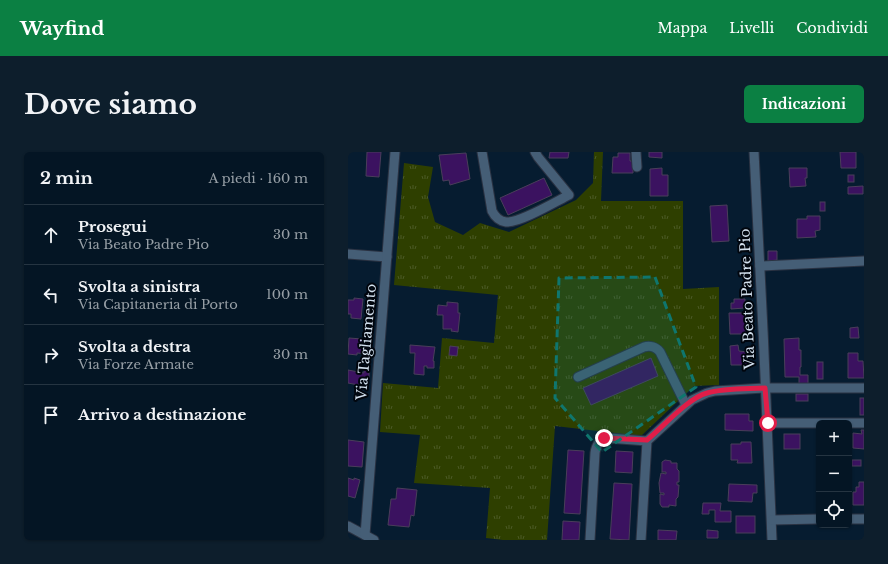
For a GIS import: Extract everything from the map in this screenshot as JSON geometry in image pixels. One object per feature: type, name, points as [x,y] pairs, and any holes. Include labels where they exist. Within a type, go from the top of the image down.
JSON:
[{"type":"street","name":"Via Tagliamento","points":[[370,538],[395,152]]},
{"type":"street","points":[[482,152],[492,211],[498,219],[506,222],[519,220],[569,195],[536,152]]},
{"type":"street","points":[[636,152],[637,167]]},
{"type":"street","name":"Via Beato Padre Pio","points":[[754,152],[768,423],[772,540]]},
{"type":"street","points":[[348,254],[387,257]]},
{"type":"street","points":[[760,266],[864,261]]},
{"type":"street","points":[[578,377],[644,347],[651,346],[660,352],[686,405]]},
{"type":"street","points":[[641,540],[647,440],[686,405],[699,396],[711,392],[765,388],[864,388]]},
{"type":"street","points":[[768,423],[864,423]]},
{"type":"street","points":[[590,540],[595,453],[598,444],[607,438],[647,440]]},
{"type":"street","points":[[772,520],[816,519]]},
{"type":"street","points":[[852,519],[864,519]]},
{"type":"street","points":[[348,526],[370,538]]},
{"type":"highlighted area","points":[[655,277],[696,387],[602,452],[555,398],[559,278]]},
{"type":"green space","points":[[594,152],[603,152],[601,201],[683,201],[683,289],[719,287],[719,385],[694,386],[641,436],[555,426],[547,540],[503,540],[486,538],[490,488],[414,483],[420,435],[380,432],[383,383],[438,388],[442,338],[494,343],[498,295],[394,285],[404,163],[433,167],[428,197],[435,222],[463,235],[480,223],[509,232],[576,200],[593,183]]},
{"type":"building","points":[[367,152],[381,152],[379,177],[366,176]]},
{"type":"building","points":[[550,152],[569,152],[568,158],[549,158]]},
{"type":"building","points":[[649,152],[662,152],[662,158],[649,157]]},
{"type":"building","points":[[840,152],[856,152],[856,168],[841,168]]},
{"type":"building","points":[[466,153],[470,179],[450,185],[449,180],[443,181],[439,155]]},
{"type":"building","points":[[618,153],[630,153],[630,161],[633,161],[633,173],[612,173],[613,157],[618,157]]},
{"type":"building","points":[[662,168],[662,175],[668,175],[668,196],[650,196],[650,169]]},
{"type":"building","points":[[789,168],[807,168],[807,178],[805,178],[806,186],[790,187]]},
{"type":"building","points":[[848,175],[854,175],[854,182],[848,182]]},
{"type":"building","points":[[544,178],[552,195],[508,215],[500,198]]},
{"type":"building","points":[[863,186],[863,194],[848,194],[848,187]]},
{"type":"building","points":[[820,202],[825,202],[825,211],[820,211]]},
{"type":"building","points":[[727,205],[729,241],[712,242],[710,206]]},
{"type":"building","points":[[807,216],[820,216],[820,230],[815,231],[816,237],[797,238],[797,219],[807,219]]},
{"type":"building","points":[[768,251],[777,251],[777,260],[768,261]]},
{"type":"building","points":[[354,298],[363,299],[361,319],[351,318],[351,314],[348,314],[348,300],[354,300]]},
{"type":"building","points":[[734,299],[745,299],[745,308],[731,309],[731,303],[734,303]]},
{"type":"building","points":[[447,302],[458,303],[458,313],[460,313],[458,332],[451,331],[452,329],[443,329],[443,315],[437,315],[438,305],[447,306]]},
{"type":"building","points":[[729,313],[750,313],[751,334],[730,334]]},
{"type":"building","points":[[858,327],[859,338],[850,338],[850,328]]},
{"type":"building","points":[[349,338],[362,339],[362,341],[371,342],[370,354],[348,354]]},
{"type":"building","points":[[799,338],[799,350],[801,350],[800,375],[808,375],[808,386],[799,386],[799,377],[785,377],[784,339]]},
{"type":"building","points":[[410,345],[435,347],[433,361],[434,368],[427,368],[427,366],[424,366],[424,375],[414,374],[415,353],[410,353]]},
{"type":"building","points":[[738,345],[739,351],[748,352],[749,365],[731,365],[730,346]]},
{"type":"building","points":[[450,346],[458,347],[457,356],[449,355]]},
{"type":"building","points":[[848,353],[858,353],[858,361],[863,361],[864,378],[848,378]]},
{"type":"building","points":[[651,358],[658,376],[591,405],[583,388]]},
{"type":"building","points":[[817,362],[823,362],[823,379],[817,379]]},
{"type":"building","points":[[348,370],[364,373],[364,370],[369,370],[369,378],[367,377],[364,386],[348,383]]},
{"type":"building","points":[[796,394],[808,394],[808,401],[796,401]]},
{"type":"building","points":[[860,398],[864,398],[864,415],[860,415]]},
{"type":"building","points":[[725,414],[749,414],[749,421],[753,421],[753,431],[725,430]]},
{"type":"building","points":[[861,430],[864,430],[864,449],[853,448],[853,433],[862,434]]},
{"type":"building","points":[[784,434],[800,434],[800,449],[784,449]]},
{"type":"building","points":[[348,440],[364,442],[362,467],[348,466]]},
{"type":"building","points":[[741,442],[751,442],[752,463],[737,463],[738,460],[731,460],[731,444],[741,444]]},
{"type":"building","points":[[568,450],[584,451],[580,514],[564,513]]},
{"type":"building","points":[[616,451],[633,452],[632,473],[615,472]]},
{"type":"building","points":[[665,460],[671,461],[671,463],[677,463],[677,469],[679,471],[679,482],[677,482],[677,485],[679,485],[678,497],[676,499],[676,506],[669,505],[669,507],[662,507],[660,504],[660,494],[664,495],[664,493],[660,493],[659,483],[661,473],[666,474],[666,472],[662,472],[662,462]]},
{"type":"building","points":[[852,460],[861,460],[861,466],[852,466]]},
{"type":"building","points":[[348,478],[360,480],[355,498],[348,496]]},
{"type":"building","points":[[859,482],[864,482],[864,505],[853,505],[853,492],[856,492],[856,487],[859,487]]},
{"type":"building","points":[[614,483],[632,484],[629,540],[610,539]]},
{"type":"building","points":[[729,484],[757,485],[757,493],[753,493],[752,502],[728,501]]},
{"type":"building","points":[[397,488],[417,490],[414,516],[411,515],[409,527],[388,525],[391,499],[396,499]]},
{"type":"building","points":[[703,503],[721,503],[720,511],[731,511],[731,522],[715,522],[715,510],[709,510],[709,514],[702,514]]},
{"type":"building","points":[[736,516],[755,516],[755,533],[736,533]]},
{"type":"building","points":[[563,521],[580,522],[579,540],[562,540]]},
{"type":"building","points":[[658,530],[677,531],[676,540],[658,540]]},
{"type":"building","points":[[707,530],[718,531],[718,538],[707,538]]},
{"type":"route","points":[[604,438],[647,440],[692,400],[702,394],[715,391],[765,388],[768,423]]}]
